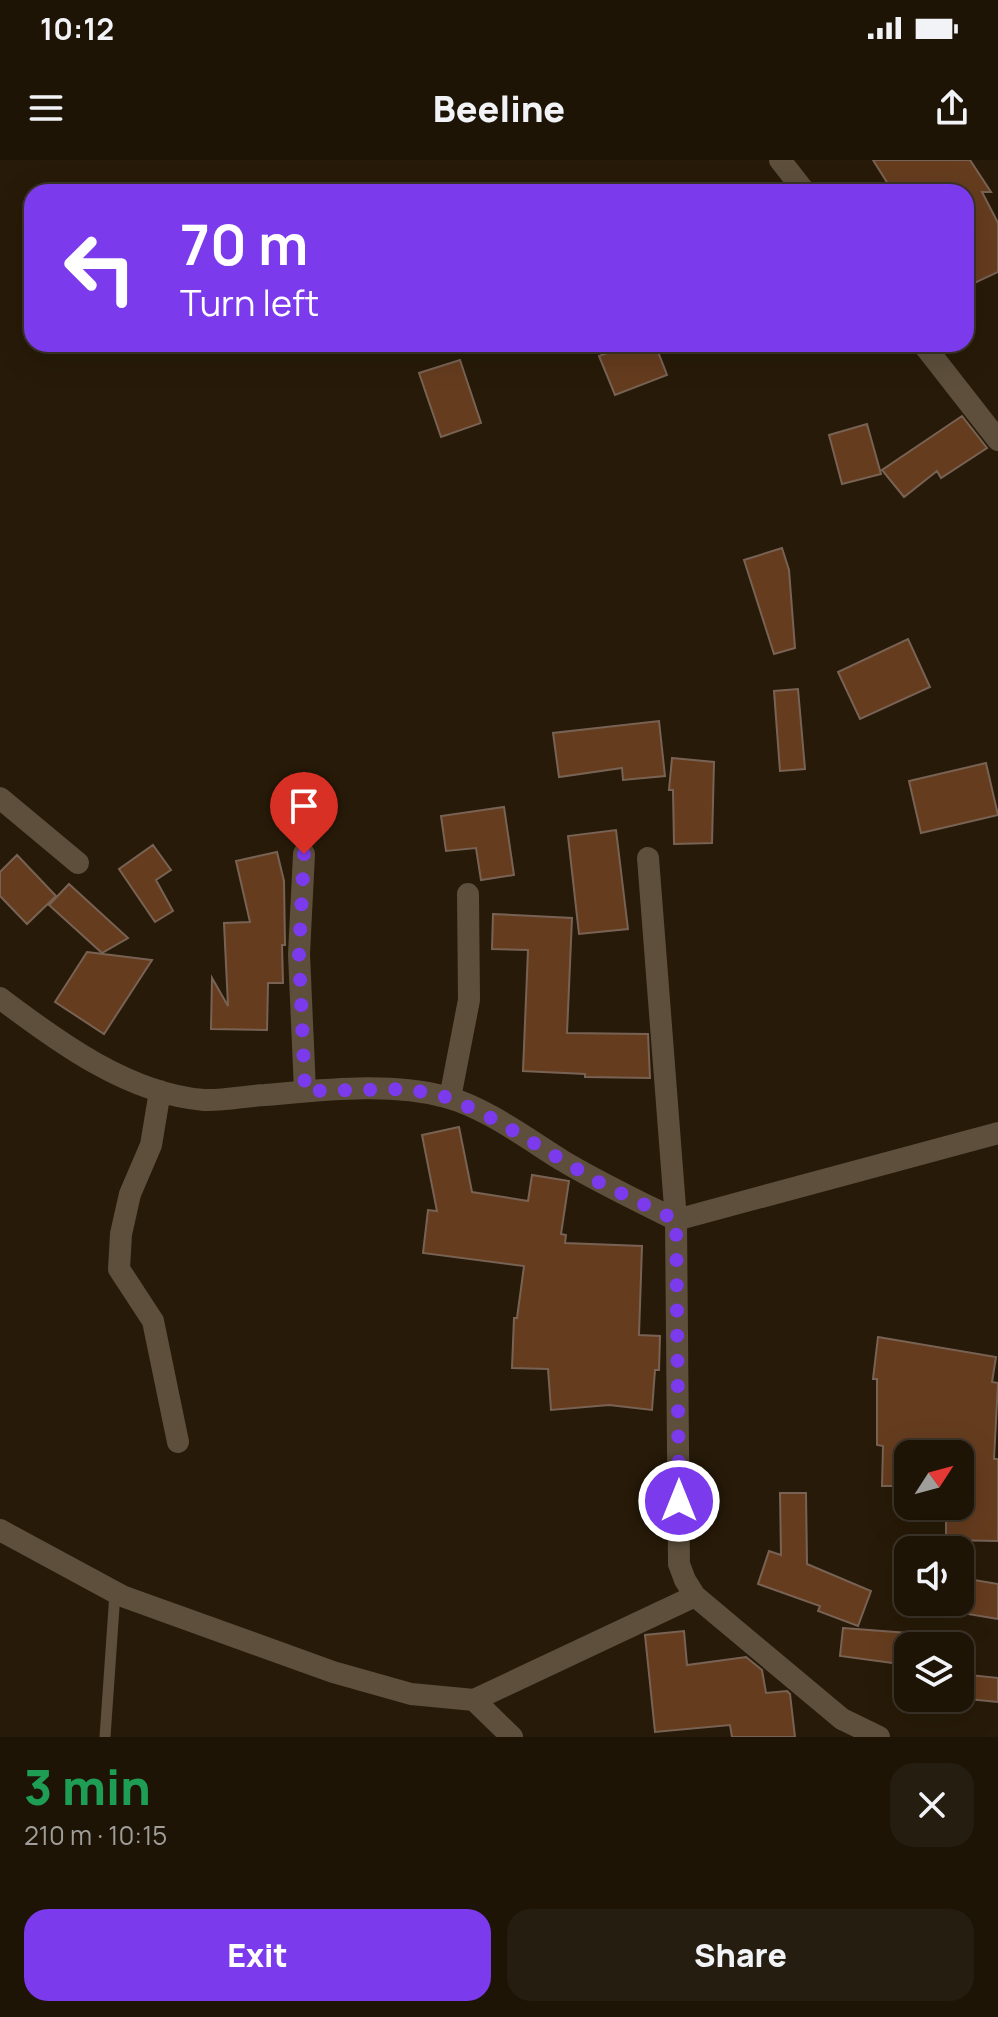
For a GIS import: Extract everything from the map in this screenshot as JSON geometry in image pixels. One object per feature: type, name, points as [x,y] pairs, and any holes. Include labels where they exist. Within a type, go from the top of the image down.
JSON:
[{"type":"street","points":[[780,160],[799,184]]},
{"type":"street","points":[[929,352],[998,440]]},
{"type":"street","points":[[0,798],[78,863]]},
{"type":"street","points":[[304,854],[299,954],[305,1091]]},
{"type":"street","points":[[648,858],[676,1220],[679,1564],[695,1596],[842,1719],[879,1737]]},
{"type":"street","points":[[450,1098],[469,1000],[468,894]]},
{"type":"street","points":[[0,998],[58,1040],[109,1069],[160,1091],[206,1100],[305,1091],[409,1089],[450,1098],[497,1121],[600,1183],[676,1220],[998,1133]]},
{"type":"street","points":[[160,1091],[151,1145],[130,1194],[121,1234],[119,1269],[153,1321],[178,1442]]},
{"type":"street","points":[[0,1530],[115,1592],[333,1672],[411,1694],[474,1700],[695,1596]]},
{"type":"street","points":[[474,1700],[512,1737]]},
{"type":"lane","points":[[105,1737],[115,1592]]},
{"type":"building","points":[[873,160],[970,160],[991,192],[982,192],[998,223],[998,272],[974,283],[974,184],[888,184]]},
{"type":"building","points":[[610,352],[658,352],[667,375],[615,395],[599,356]]},
{"type":"building","points":[[460,360],[481,423],[441,437],[419,373]]},
{"type":"building","points":[[962,416],[987,448],[941,478],[937,471],[904,497],[882,470]]},
{"type":"building","points":[[867,424],[881,474],[842,484],[829,435]]},
{"type":"building","points":[[782,548],[789,570],[795,648],[774,654],[744,560]]},
{"type":"building","points":[[908,639],[930,687],[860,719],[838,672]]},
{"type":"building","points":[[798,689],[805,769],[780,771],[774,691]]},
{"type":"building","points":[[659,721],[665,776],[623,780],[622,768],[559,777],[553,733]]},
{"type":"building","points":[[672,758],[714,762],[712,843],[674,844],[673,790],[669,790]]},
{"type":"building","points":[[986,763],[998,815],[921,833],[909,781]]},
{"type":"building","points":[[504,807],[514,875],[481,880],[476,848],[446,851],[441,816]]},
{"type":"building","points":[[616,830],[628,929],[579,934],[568,836]]},
{"type":"building","points":[[153,845],[171,870],[156,880],[173,911],[155,922],[119,869]]},
{"type":"building","points":[[277,852],[284,881],[283,983],[268,983],[267,1030],[211,1029],[212,978],[228,1006],[224,923],[250,922],[236,861]]},
{"type":"building","points":[[17,855],[56,896],[27,924],[0,896],[0,872]]},
{"type":"building","points":[[69,884],[128,938],[102,953],[49,905]]},
{"type":"building","points":[[493,914],[572,918],[567,1033],[648,1034],[650,1078],[585,1077],[585,1074],[523,1071],[528,950],[492,949]]},
{"type":"building","points":[[87,952],[152,960],[104,1034],[55,1002]]},
{"type":"building","points":[[459,1127],[472,1192],[528,1201],[532,1175],[569,1181],[561,1234],[566,1235],[565,1243],[642,1246],[639,1335],[660,1336],[659,1370],[655,1370],[652,1410],[609,1405],[551,1410],[548,1369],[512,1368],[514,1318],[517,1318],[524,1266],[423,1253],[428,1210],[437,1211],[422,1135]]},
{"type":"building","points":[[878,1337],[996,1357],[992,1382],[998,1383],[994,1459],[998,1459],[998,1541],[974,1541],[974,1536],[946,1536],[946,1520],[974,1520],[974,1440],[894,1440],[894,1486],[882,1486],[883,1446],[877,1445],[877,1379],[873,1379]]},
{"type":"building","points":[[780,1493],[806,1493],[807,1564],[871,1591],[858,1626],[818,1611],[820,1606],[758,1584],[769,1551],[781,1555]]},
{"type":"building","points":[[974,1580],[998,1584],[998,1619],[974,1615]]},
{"type":"building","points":[[843,1628],[895,1632],[894,1663],[840,1656]]},
{"type":"building","points":[[684,1631],[687,1665],[746,1657],[762,1670],[766,1693],[787,1691],[790,1694],[795,1737],[732,1737],[730,1725],[655,1732],[645,1635]]},
{"type":"building","points":[[974,1675],[998,1678],[998,1702],[974,1700]]},
{"type":"route","points":[[304,854],[299,954],[305,1091],[409,1089],[450,1098],[497,1121],[600,1183],[676,1220],[679,1501]]}]
